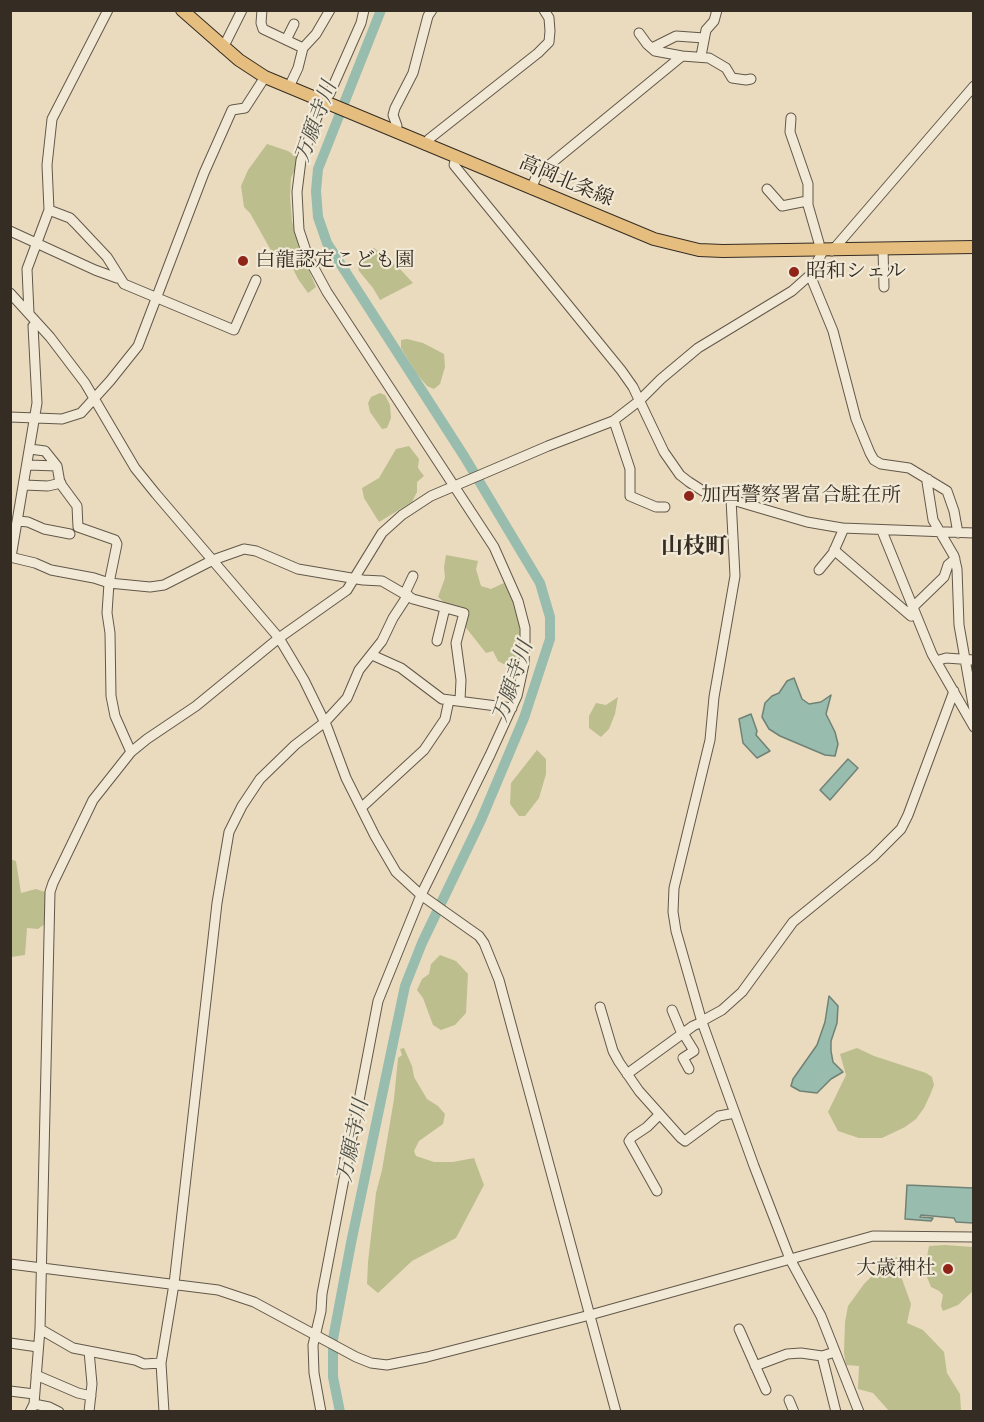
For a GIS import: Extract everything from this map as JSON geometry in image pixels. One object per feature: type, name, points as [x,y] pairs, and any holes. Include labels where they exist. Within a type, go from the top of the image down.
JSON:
[{"type":"main road","name":"高岡北条線","points":[[182,10],[223,48],[265,76],[425,145],[654,239],[699,250],[824,251],[974,247]]},
{"type":"street","points":[[29,313],[27,269],[49,210],[47,165],[52,119],[108,10]]},
{"type":"street","points":[[223,48],[242,10]]},
{"type":"street","points":[[262,10],[263,29],[303,48]]},
{"type":"street","points":[[289,87],[298,68],[303,48],[316,34],[330,10]]},
{"type":"street","points":[[321,1412],[314,1373],[313,1345],[317,1337],[374,1019],[381,992],[422,896],[512,708],[524,664],[525,628],[522,613],[494,547],[327,292],[308,257],[297,221],[297,192],[302,160],[361,22],[364,10]]},
{"type":"street","points":[[395,132],[397,126],[393,115],[395,108],[413,73],[428,16],[432,10]]},
{"type":"street","points":[[425,145],[429,139],[549,42],[549,18],[544,10]]},
{"type":"street","points":[[701,56],[706,30],[714,21],[716,11]]},
{"type":"street","points":[[286,40],[294,24]]},
{"type":"street","points":[[639,33],[655,51],[682,56],[701,56],[718,62],[726,68],[732,78],[746,81],[751,79]]},
{"type":"street","points":[[652,48],[676,36],[704,38]]},
{"type":"street","points":[[531,189],[537,175],[682,56]]},
{"type":"street","points":[[10,417],[62,419],[81,413],[138,346],[204,172],[232,110],[245,108],[265,76]]},
{"type":"street","points":[[33,1403],[40,1329],[50,892],[52,883],[93,800],[131,752],[196,706],[279,638],[347,590],[382,533],[402,515],[431,496],[614,420],[639,401],[698,348],[792,291],[810,275],[824,251],[974,86]]},
{"type":"street","points":[[791,118],[790,132],[808,184],[807,201],[819,243],[824,251]]},
{"type":"street","points":[[456,157],[454,165],[621,370],[664,452],[680,475],[703,491],[807,522],[882,531],[974,533]]},
{"type":"street","points":[[767,189],[782,206],[807,201]]},
{"type":"street","points":[[49,210],[70,218],[107,257],[124,284],[234,330],[256,280]]},
{"type":"street","points":[[10,231],[95,270],[119,277]]},
{"type":"street","points":[[883,248],[884,287]]},
{"type":"street","points":[[810,275],[833,331],[856,419],[874,460],[881,464],[909,468],[946,491],[950,498],[958,533]]},
{"type":"street","points":[[10,293],[69,361],[94,398],[135,468],[180,524],[279,638],[304,680],[325,722],[337,758],[385,856],[396,872],[422,896],[479,936],[484,943],[499,980],[616,1412]]},
{"type":"street","points":[[37,323],[33,326],[37,398],[11,557],[51,570],[109,583],[136,586],[164,585],[213,560],[244,549],[256,551],[298,569],[382,581],[413,599],[464,613],[456,643],[462,680],[460,700]]},
{"type":"street","points":[[614,420],[630,469],[630,496],[657,507],[665,507]]},
{"type":"street","points":[[30,449],[45,451],[57,466],[61,483],[75,501],[78,527],[114,540],[117,544],[109,583],[107,613],[110,633],[111,696],[115,716],[131,752]]},
{"type":"street","points":[[27,465],[57,466]]},
{"type":"street","points":[[928,479],[930,510],[955,560],[959,625],[969,660],[974,710]]},
{"type":"street","points":[[24,484],[48,486],[61,483]]},
{"type":"street","points":[[731,499],[735,576],[714,698],[710,740],[688,830],[673,900],[673,912],[676,931],[702,1021],[735,1113],[790,1259],[821,1316],[859,1411]]},
{"type":"street","points":[[18,521],[70,534]]},
{"type":"street","points":[[819,570],[834,550],[844,528]]},
{"type":"street","points":[[882,531],[936,661],[974,727]]},
{"type":"street","points":[[834,550],[911,616],[913,610],[944,577],[948,565],[955,560]]},
{"type":"street","points":[[164,1412],[161,1363],[174,1284],[195,1089],[225,848],[229,832],[242,806],[260,779],[295,745],[325,722],[347,698],[359,670],[382,641],[413,576]]},
{"type":"street","points":[[437,641],[445,608]]},
{"type":"street","points":[[372,655],[401,668],[442,699],[512,708]]},
{"type":"street","points":[[936,661],[946,658],[969,660]]},
{"type":"street","points":[[627,1074],[683,1033],[722,1010],[741,992],[793,922],[873,857],[901,829],[954,691]]},
{"type":"street","points":[[361,808],[424,750],[445,719],[449,700]]},
{"type":"street","points":[[600,1007],[613,1051],[627,1074],[659,1115],[685,1141],[719,1116],[735,1113]]},
{"type":"street","points":[[672,1010],[694,1051],[683,1058],[689,1069]]},
{"type":"street","points":[[657,1191],[629,1141],[659,1115]]},
{"type":"street","points":[[10,1264],[218,1290],[254,1302],[356,1357],[371,1363],[387,1365],[590,1315],[873,1236],[974,1237]]},
{"type":"street","points":[[40,1329],[74,1348],[135,1360],[144,1364],[161,1363]]},
{"type":"street","points":[[739,1329],[766,1390]]},
{"type":"street","points":[[10,1343],[38,1347]]},
{"type":"street","points":[[88,1351],[92,1384],[89,1412]]},
{"type":"street","points":[[755,1366],[787,1354],[822,1356],[836,1352]]},
{"type":"street","points":[[822,1356],[836,1412]]},
{"type":"street","points":[[36,1375],[78,1393],[91,1396]]},
{"type":"street","points":[[10,1391],[33,1403],[60,1412]]},
{"type":"street","points":[[789,1400],[794,1412]]},
{"type":"shaded area","points":[[267,144],[288,151],[300,159],[291,178],[290,196],[292,221],[299,246],[316,287],[308,293],[298,279],[285,252],[273,254],[250,213],[244,207],[241,186],[248,170]]},
{"type":"shaded area","points":[[374,248],[399,268],[413,283],[380,300],[359,271],[357,263]]},
{"type":"shaded area","points":[[407,339],[423,343],[444,354],[445,367],[440,384],[434,389],[427,386],[417,374],[401,348],[401,340]]},
{"type":"shaded area","points":[[380,393],[385,395],[390,405],[391,418],[387,428],[382,429],[370,412],[368,403],[371,397]]},
{"type":"shaded area","points":[[409,446],[419,459],[418,468],[424,476],[417,482],[417,492],[412,502],[379,522],[364,498],[362,488],[379,478],[396,449]]},
{"type":"shaded area","points":[[446,555],[478,561],[476,569],[481,586],[491,589],[506,582],[519,619],[520,638],[516,666],[507,666],[498,661],[493,651],[486,653],[463,624],[467,611],[448,606],[438,597],[445,578]]},
{"type":"shaded area","points":[[794,678],[802,699],[809,704],[821,702],[831,695],[826,714],[838,744],[835,756],[825,755],[780,736],[769,729],[762,717],[765,703],[779,693],[787,681]]},
{"type":"shaded area","points":[[618,697],[609,729],[601,737],[589,728],[589,716],[596,703],[606,705]]},
{"type":"shaded area","points":[[751,714],[757,731],[756,735],[770,751],[757,758],[743,743],[739,719]]},
{"type":"shaded area","points":[[537,750],[546,759],[546,774],[539,798],[525,816],[519,816],[510,804],[511,783]]},
{"type":"shaded area","points":[[848,759],[858,768],[830,800],[820,790]]},
{"type":"shaded area","points":[[10,859],[16,861],[21,893],[36,889],[48,893],[46,923],[38,929],[27,928],[25,955],[11,957]]},
{"type":"shaded area","points":[[440,955],[456,961],[468,974],[466,1013],[455,1025],[441,1030],[433,1025],[423,998],[417,990],[422,979],[429,974],[431,964]]},
{"type":"shaded area","points":[[829,996],[838,1006],[837,1023],[831,1041],[833,1062],[843,1072],[831,1079],[817,1093],[800,1091],[791,1086],[793,1079],[817,1045],[825,1022]]},
{"type":"shaded area","points":[[404,1048],[414,1077],[427,1099],[445,1114],[443,1124],[419,1141],[414,1151],[416,1156],[434,1162],[453,1162],[474,1158],[484,1185],[456,1238],[412,1261],[378,1293],[367,1284],[368,1262],[376,1193],[394,1099],[398,1058],[402,1055],[400,1049]]},
{"type":"shaded area","points":[[857,1048],[932,1077],[934,1085],[924,1108],[916,1119],[882,1138],[859,1138],[838,1131],[828,1112],[846,1075],[840,1054]]},
{"type":"shaded area","points":[[907,1185],[973,1188],[973,1223],[956,1222],[954,1218],[921,1215],[920,1217],[933,1218],[931,1221],[905,1219]]},
{"type":"shaded area","points":[[929,1246],[973,1247],[974,1290],[958,1305],[943,1311],[941,1306],[943,1295],[931,1287],[927,1277],[926,1262]]},
{"type":"shaded area","points":[[897,1257],[911,1304],[907,1323],[923,1330],[944,1352],[947,1373],[960,1394],[961,1411],[889,1411],[873,1393],[858,1389],[859,1366],[846,1365],[845,1322],[848,1306],[864,1284],[886,1262]]},
{"type":"waterway","name":"万願寺川","points":[[340,1412],[333,1377],[333,1339],[405,986],[422,943],[481,820],[524,718],[550,639],[550,617],[540,583],[464,456],[327,243],[318,217],[316,191],[318,169],[381,10]]},
{"type":"place","name":"白龍認定こども園","points":[[243,261]]},
{"type":"place","name":"昭和シェル","points":[[794,272]]},
{"type":"place","name":"加西警察署富合駐在所","points":[[689,496]]},
{"type":"place","name":"大歳神社","points":[[948,1269]]},
{"type":"district","name":"山枝町","points":[[694,548]]}]
